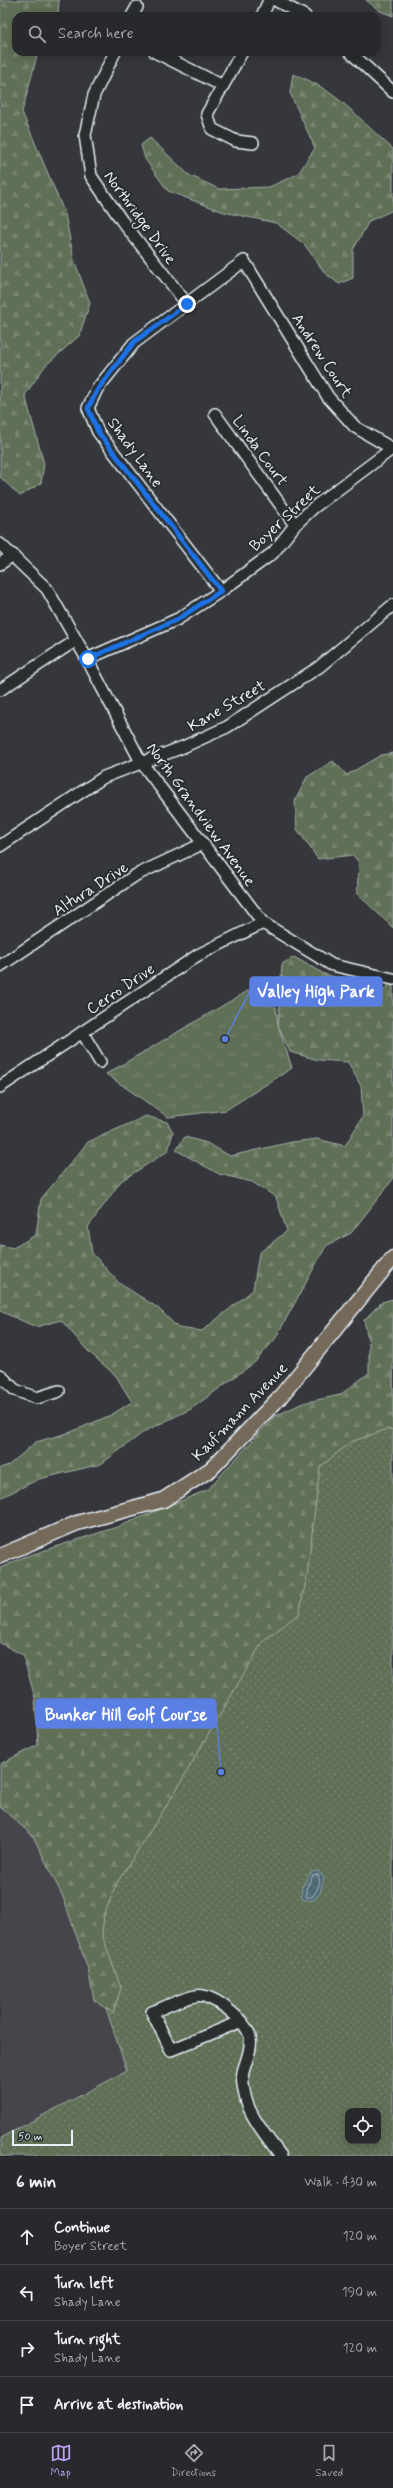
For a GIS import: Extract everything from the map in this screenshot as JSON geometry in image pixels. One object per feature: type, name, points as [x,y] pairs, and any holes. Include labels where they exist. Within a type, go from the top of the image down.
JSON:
[{"type":"main road","name":"Kaufmann Avenue","points":[[0,1556],[77,1523],[163,1500],[211,1469],[280,1397],[393,1258]]},
{"type":"street","points":[[264,12],[269,0]]},
{"type":"street","points":[[275,0],[298,12]]},
{"type":"street","name":"Northridge Drive","points":[[113,56],[94,95],[85,134],[91,176],[122,221],[187,304]]},
{"type":"street","points":[[163,56],[221,85]]},
{"type":"street","points":[[239,56],[221,85],[207,114],[212,129],[236,141],[253,143]]},
{"type":"street","points":[[354,56],[393,92]]},
{"type":"street","name":"Shady Lane","points":[[221,591],[98,432],[88,408],[98,389],[134,342],[244,261]]},
{"type":"street","name":"Andrew Court","points":[[244,261],[328,397],[355,427],[393,448]]},
{"type":"street","name":"Linda Court","points":[[215,414],[295,525]]},
{"type":"street","name":"Boyer Street","points":[[88,659],[178,619],[221,591],[273,552],[295,525],[313,508],[393,448]]},
{"type":"street","name":"North Grandview Avenue","points":[[0,544],[47,589],[75,641],[88,659],[141,762],[263,923],[332,965],[393,979]]},
{"type":"street","points":[[0,564],[13,555]]},
{"type":"street","name":"Kane Street","points":[[0,846],[104,777],[183,747],[227,727],[319,666],[393,605]]},
{"type":"street","points":[[0,690],[75,641]]},
{"type":"street","name":"Altura Drive","points":[[0,966],[136,875],[202,844]]},
{"type":"street","name":"Cerro Drive","points":[[0,1087],[198,955],[263,923]]},
{"type":"street","points":[[82,1032],[100,1062]]},
{"type":"street","points":[[0,1375],[15,1390],[37,1398],[59,1391]]},
{"type":"street","points":[[242,2021],[171,2050],[152,2012],[196,1995],[213,2000],[242,2021],[250,2037],[250,2052],[242,2074],[246,2098],[262,2130],[281,2156]]},
{"type":"shaded area","points":[[33,1790],[127,2071],[0,2138],[0,1807]]},
{"type":"green space","points":[[0,0],[59,0],[58,12],[12,12],[12,56],[37,56],[22,112],[65,214],[74,260],[90,303],[79,336],[45,366],[25,395],[44,464],[41,483],[20,496],[0,477]]},
{"type":"green space","points":[[366,0],[393,0],[393,16],[380,11]]},
{"type":"green space","points":[[293,74],[309,80],[347,106],[393,149],[393,210],[369,221],[353,250],[353,278],[339,284],[325,273],[304,244],[276,223],[224,212],[168,191],[145,159],[141,145],[150,138],[189,175],[219,189],[269,187],[298,174],[315,148],[290,93]]},
{"type":"green space","points":[[393,753],[393,928],[357,893],[359,863],[353,855],[318,859],[297,829],[295,801],[307,777],[333,761],[347,775],[381,755]]},
{"type":"green space","points":[[294,957],[324,974],[383,991],[393,981],[393,1179],[351,1233],[326,1246],[275,1339],[255,1362],[191,1409],[145,1431],[101,1464],[39,1479],[0,1498],[0,1468],[9,1465],[36,1442],[71,1432],[111,1415],[132,1402],[116,1376],[87,1350],[61,1320],[36,1327],[0,1311],[0,1245],[13,1248],[36,1235],[41,1199],[88,1142],[146,1116],[167,1122],[173,1132],[168,1151],[121,1181],[88,1227],[92,1253],[119,1283],[158,1308],[178,1328],[202,1331],[253,1290],[259,1253],[287,1231],[276,1197],[252,1182],[219,1174],[176,1150],[185,1137],[207,1143],[230,1156],[292,1142],[317,1139],[345,1146],[363,1116],[361,1086],[348,1062],[318,1060],[290,1052],[278,1025],[282,964]]},
{"type":"green space","points":[[263,982],[276,1008],[278,1025],[292,1068],[226,1110],[168,1117],[106,1074]]},
{"type":"green space","points":[[393,1299],[393,1430],[388,1429],[351,1442],[320,1467],[307,1576],[299,1614],[263,1641],[172,1797],[117,1883],[104,1915],[102,1935],[121,1988],[113,2013],[94,2000],[88,1969],[63,1897],[33,1836],[0,1807],[0,1764],[38,1745],[35,1698],[23,1655],[0,1643],[0,1568],[24,1557],[120,1526],[207,1490],[275,1416],[303,1403],[340,1395],[369,1373],[369,1344],[364,1320],[382,1302]]},
{"type":"green space","points":[[393,1367],[393,2156],[0,2156],[0,2138],[127,2071],[33,1790]]},
{"type":"water","points":[[318,1871],[324,1878],[320,1893],[314,1900],[304,1900],[301,1896],[302,1887],[311,1872]]},
{"type":"place","name":"Valley High Park","points":[[225,1039]]},
{"type":"place","name":"Bunker Hill Golf Course","points":[[221,1772]]},
{"type":"route","points":[[88,659],[178,619],[221,591],[98,432],[88,408],[98,389],[134,342],[187,304]]}]
